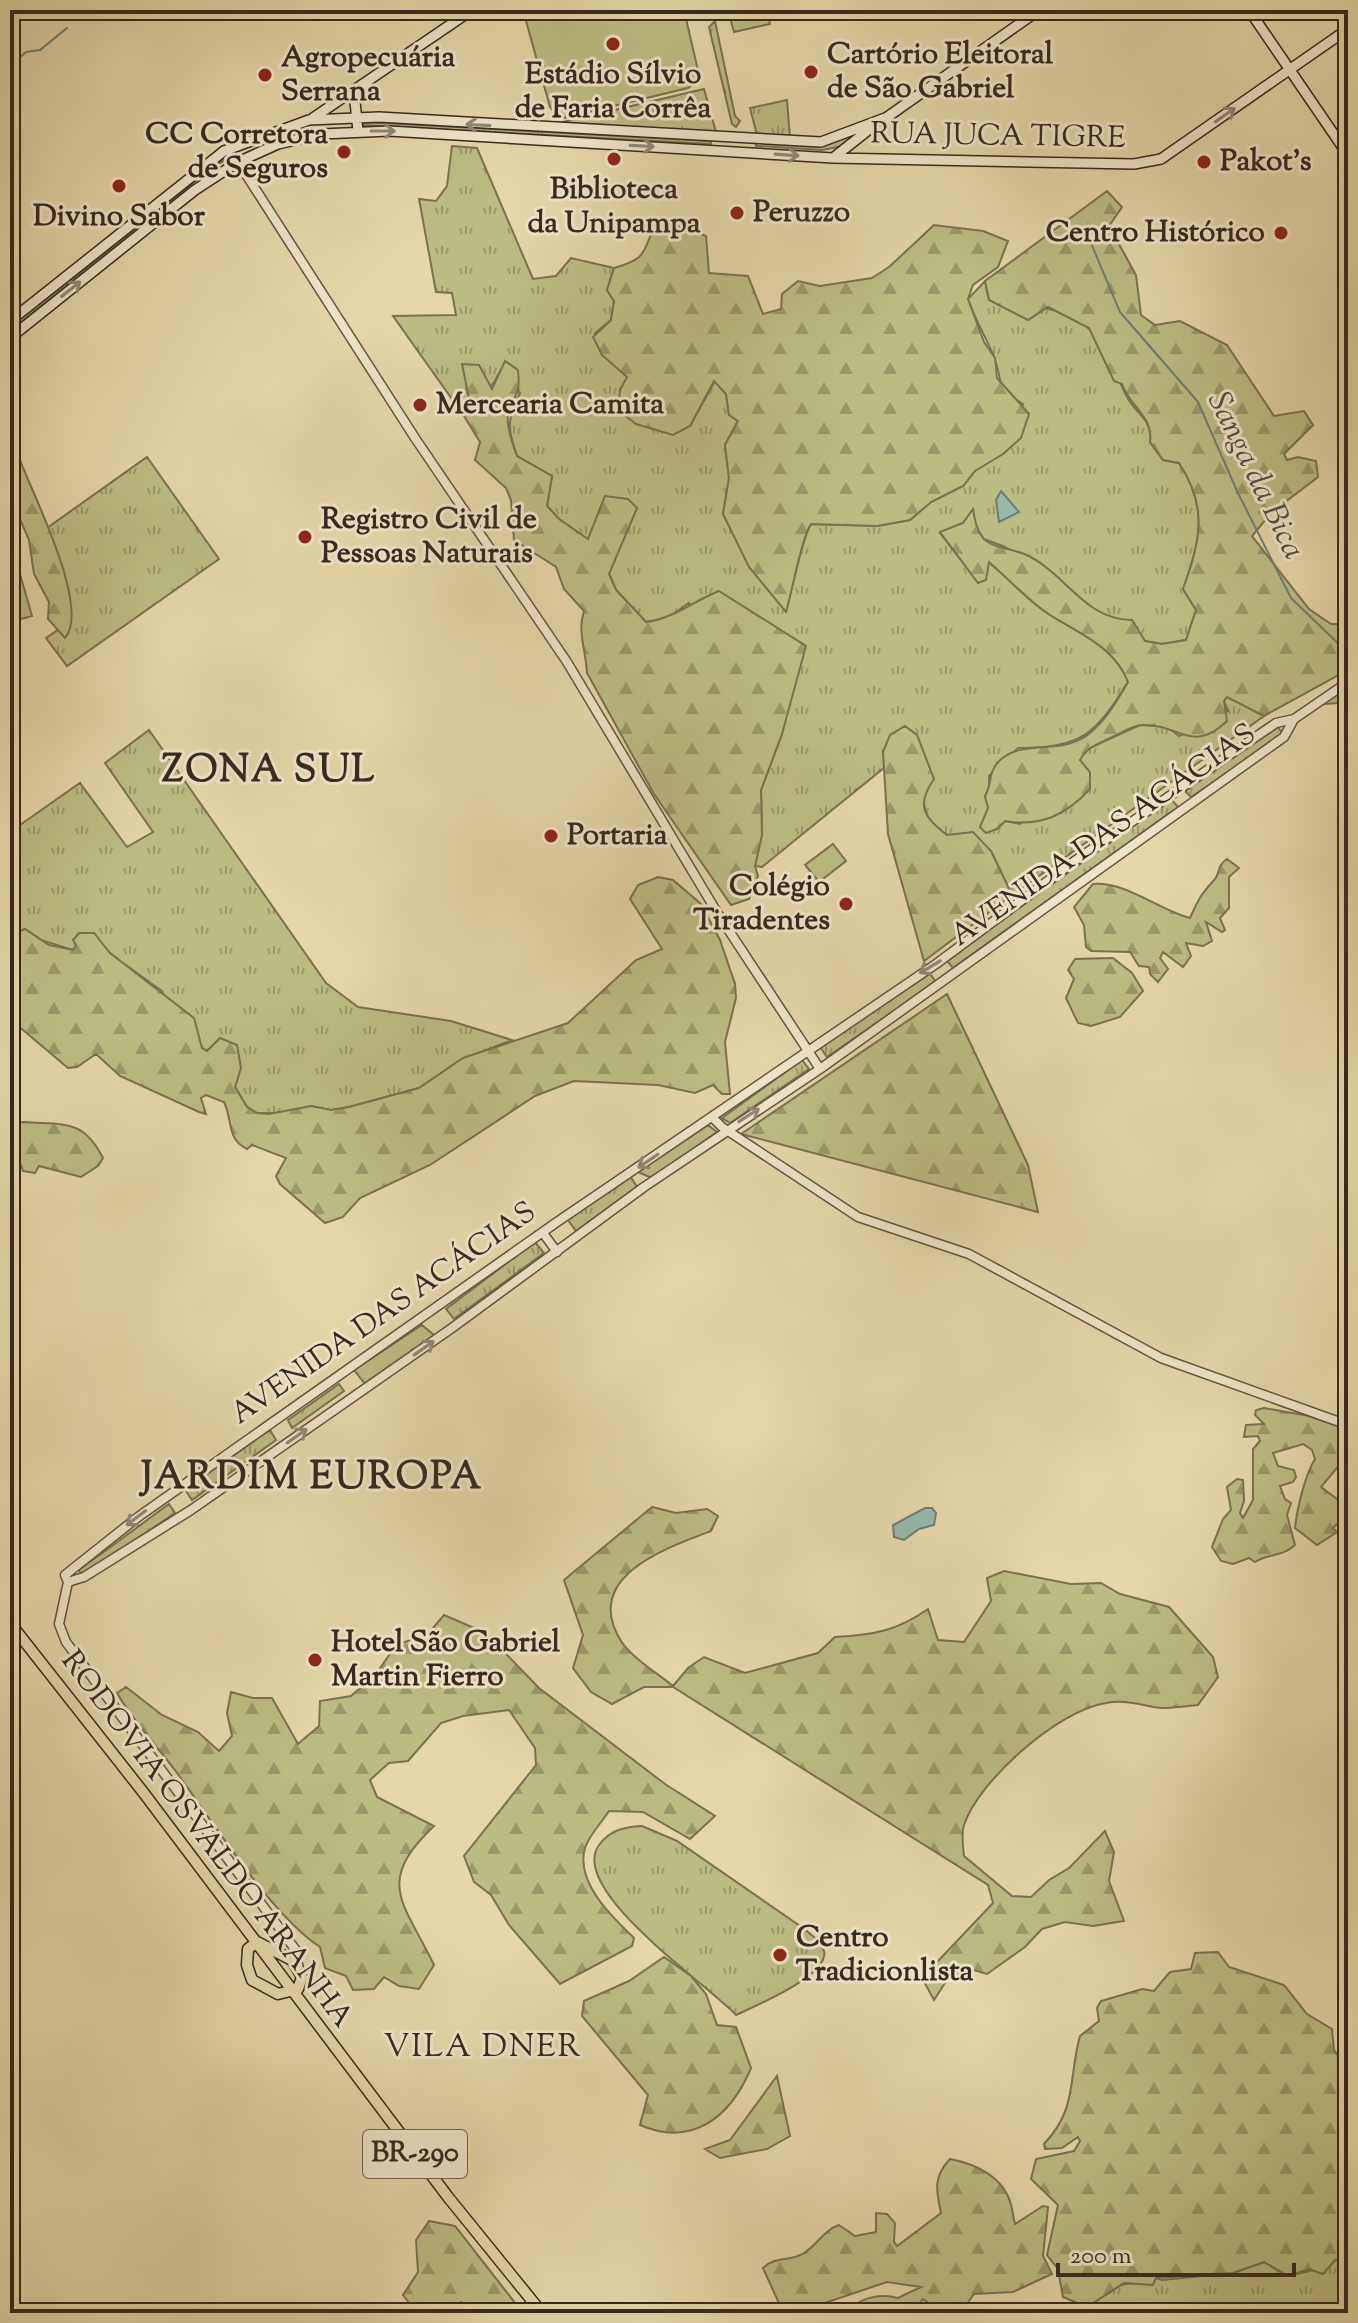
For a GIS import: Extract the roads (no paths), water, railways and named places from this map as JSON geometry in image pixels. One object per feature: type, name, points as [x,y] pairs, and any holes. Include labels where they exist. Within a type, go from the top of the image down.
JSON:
[{"type":"highway","name":"RODOVIA OSVALDO ARANHA","points":[[10,1623],[257,1942],[291,1993],[542,2313]]},
{"type":"highway","points":[[257,1942],[278,1951],[299,1969],[301,1984],[291,1993],[270,1992],[252,1980],[248,1949],[257,1942]]},
{"type":"main road","points":[[10,338],[195,190],[238,162],[278,144],[472,10]]},
{"type":"main road","points":[[833,158],[1039,10]]},
{"type":"main road","points":[[1249,10],[1348,155]]},
{"type":"main road","points":[[1290,70],[1348,29]]},
{"type":"main road","name":"RUA JUCA TIGRE","points":[[278,144],[358,131],[833,158],[1061,165],[1134,164],[1161,159],[1290,70]]},
{"type":"main road","points":[[354,92],[358,131]]},
{"type":"main road","points":[[10,321],[224,151],[309,120],[357,117],[821,142],[841,138],[885,118]]},
{"type":"street","points":[[238,162],[415,438],[567,662],[718,914],[820,1069]]},
{"type":"street","points":[[1294,719],[1348,682]]},
{"type":"street","name":"AVENIDA DAS ACÁCIAS","points":[[1294,719],[1284,737],[820,1069],[724,1128],[557,1252],[188,1512],[84,1577],[68,1582],[65,1575],[138,1517],[1265,730],[1276,723],[1294,719]]},
{"type":"street","points":[[712,1117],[858,1217],[969,1254],[1161,1358],[1348,1425]]},
{"type":"street","points":[[543,1233],[557,1252]]},
{"type":"street","points":[[68,1582],[59,1624],[66,1642],[295,1949],[299,1969]]},
{"type":"waterway","points":[[78,19],[86,10]]},
{"type":"waterway","points":[[10,84],[17,60],[26,52],[40,50],[67,28]]},
{"type":"waterway","name":"Sanga da Bica","points":[[1085,229],[1120,312],[1198,402],[1237,491],[1291,598],[1348,653]]},
{"type":"place","name":"Estádio Sílvio de Faria Corrêa","points":[[613,44]]},
{"type":"place","name":"Cartório Eleitoral de São Gabriel","points":[[811,72]]},
{"type":"place","name":"Agropecuária Serrana","points":[[265,75]]},
{"type":"place","name":"CC Corretora de Seguros","points":[[344,152]]},
{"type":"place","name":"Biblioteca da Unipampa","points":[[614,159]]},
{"type":"place","name":"Pakot's","points":[[1204,162]]},
{"type":"place","name":"Divino Sabor","points":[[119,186]]},
{"type":"place","name":"Peruzzo","points":[[737,213]]},
{"type":"place","name":"Centro Histórico","points":[[1281,233]]},
{"type":"place","name":"Mercearia Camita","points":[[420,405]]},
{"type":"place","name":"Registro Civil de Pessoas Naturais","points":[[305,537]]},
{"type":"place","name":"Portaria","points":[[551,836]]},
{"type":"place","name":"Colégio Tiradentes","points":[[846,904]]},
{"type":"place","name":"Hotel São Gabriel Martin Fierro","points":[[315,1660]]},
{"type":"place","name":"Centro Tradicionlista","points":[[780,1955]]},
{"type":"district","name":"ZONA SUL","points":[[269,772]]},
{"type":"district","name":"JARDIM EUROPA","points":[[312,1479]]},
{"type":"district","name":"VILA DNER","points":[[483,2048]]}]
